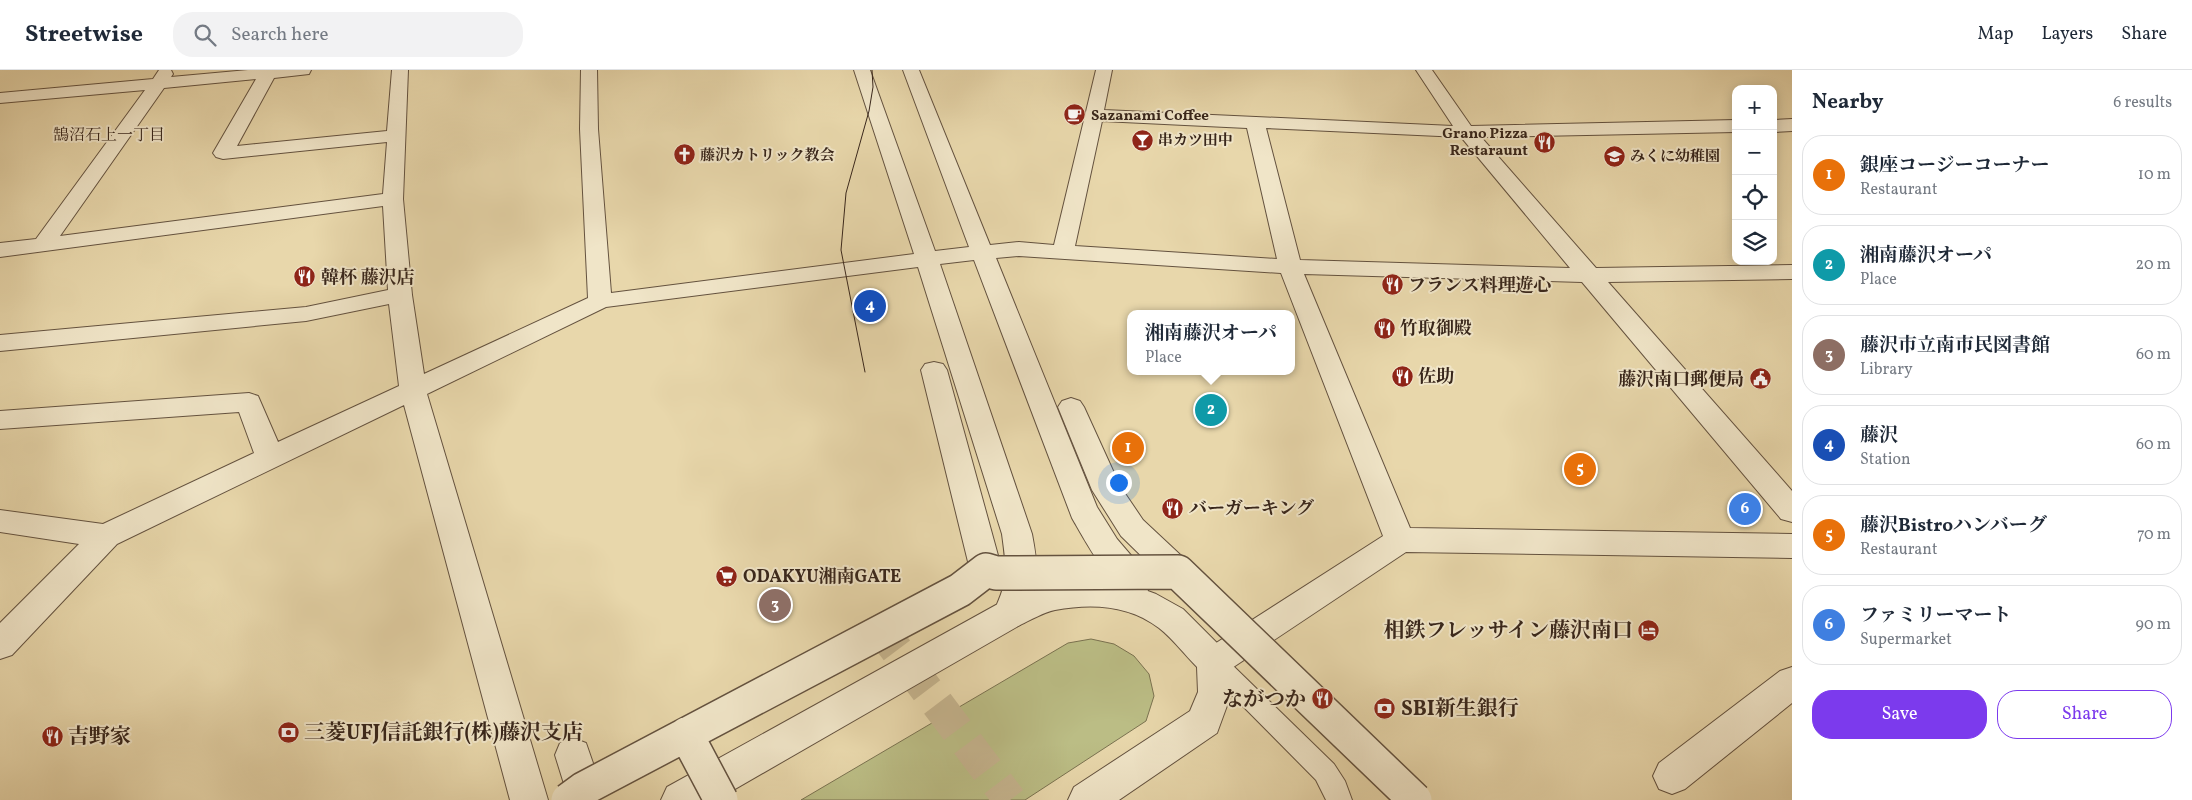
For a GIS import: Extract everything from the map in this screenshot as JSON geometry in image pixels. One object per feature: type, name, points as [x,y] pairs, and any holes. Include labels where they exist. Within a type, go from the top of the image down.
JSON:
[{"type":"street","points":[[0,98],[163,77],[303,70]]},
{"type":"street","points":[[400,70],[394,199],[400,295],[413,390],[529,800]]},
{"type":"street","points":[[589,70],[589,129],[600,301]]},
{"type":"street","points":[[862,70],[1017,534],[1024,573],[1020,594],[1002,586],[946,462],[934,370]]},
{"type":"street","points":[[910,70],[1082,507],[1092,528],[1118,565],[1214,662],[1215,692],[1204,722],[1087,800]]},
{"type":"street","points":[[1063,252],[1104,70]]},
{"type":"street","points":[[1424,70],[1466,132],[1792,511]]},
{"type":"street","points":[[270,72],[223,153],[396,136]]},
{"type":"street","points":[[42,246],[163,77]]},
{"type":"street","points":[[1094,115],[1466,132],[1732,126]]},
{"type":"street","points":[[1255,121],[1290,267],[1400,540]]},
{"type":"street","points":[[1777,126],[1792,125]]},
{"type":"street","points":[[0,250],[394,199]]},
{"type":"street","points":[[0,644],[106,536],[600,301],[1018,249],[1290,267],[1590,275],[1792,272]]},
{"type":"street","points":[[0,343],[306,314],[400,295]]},
{"type":"street","points":[[0,420],[249,402],[270,458]]},
{"type":"street","points":[[1071,407],[1107,490],[1132,528],[1415,800]]},
{"type":"street","points":[[0,521],[106,536]]},
{"type":"street","points":[[1214,662],[1400,540],[1792,546]]},
{"type":"street","points":[[680,800],[1002,586],[1178,572]]},
{"type":"street","points":[[575,781],[686,734],[960,590],[975,580],[1051,598],[1090,594],[1119,595],[1145,603],[1171,619]]},
{"type":"street","points":[[1672,776],[1792,682]]},
{"type":"street","points":[[686,734],[721,800]]},
{"type":"lane","points":[[1214,662],[1325,772],[1336,790],[1339,800]]},
{"type":"green space","points":[[1091,639],[1114,644],[1134,656],[1149,674],[1154,696],[1146,721],[1025,800],[801,800],[1068,643]]},
{"type":"tunnel","points":[[877,624],[1010,800]]},
{"type":"tram line","points":[[865,372],[841,250],[846,193],[869,111],[873,87],[872,70]]},
{"type":"place","name":"Sazanami Coffee","points":[[1075,115]]},
{"type":"place","name":"串カツ田中","points":[[1142,140]]},
{"type":"place","name":"Grano Pizza Restaraunt","points":[[1544,142]]},
{"type":"place","name":"藤沢カトリック教会","points":[[684,155]]},
{"type":"place","name":"みくに幼稚園","points":[[1614,156]]},
{"type":"place","name":"韓杯 藤沢店","points":[[305,277]]},
{"type":"place","name":"フランス料理遊心","points":[[1392,285]]},
{"type":"place","name":"藤沢","points":[[870,306]]},
{"type":"place","name":"竹取御殿","points":[[1384,328]]},
{"type":"place","name":"佐助","points":[[1402,376]]},
{"type":"place","name":"藤沢南口郵便局","points":[[1760,379]]},
{"type":"place","name":"湘南藤沢オーパ","points":[[1211,410]]},
{"type":"place","name":"銀座コージーコーナー","points":[[1128,448]]},
{"type":"place","name":"藤沢Bistroハンバーグ","points":[[1580,469]]},
{"type":"place","name":"バーガーキング","points":[[1173,508]]},
{"type":"place","name":"ファミリーマート","points":[[1745,509]]},
{"type":"place","name":"ODAKYU湘南GATE","points":[[727,576]]},
{"type":"place","name":"藤沢市立南市民図書館","points":[[775,605]]},
{"type":"place","name":"相鉄フレッサイン藤沢南口","points":[[1649,630]]},
{"type":"place","name":"ながつか","points":[[1322,699]]},
{"type":"place","name":"SBI新生銀行","points":[[1385,708]]},
{"type":"place","name":"三菱UFJ信託銀行(株)藤沢支店","points":[[288,732]]},
{"type":"place","name":"吉野家","points":[[52,736]]},
{"type":"district","name":"鵠沼石上一丁目","points":[[109,134]]}]
